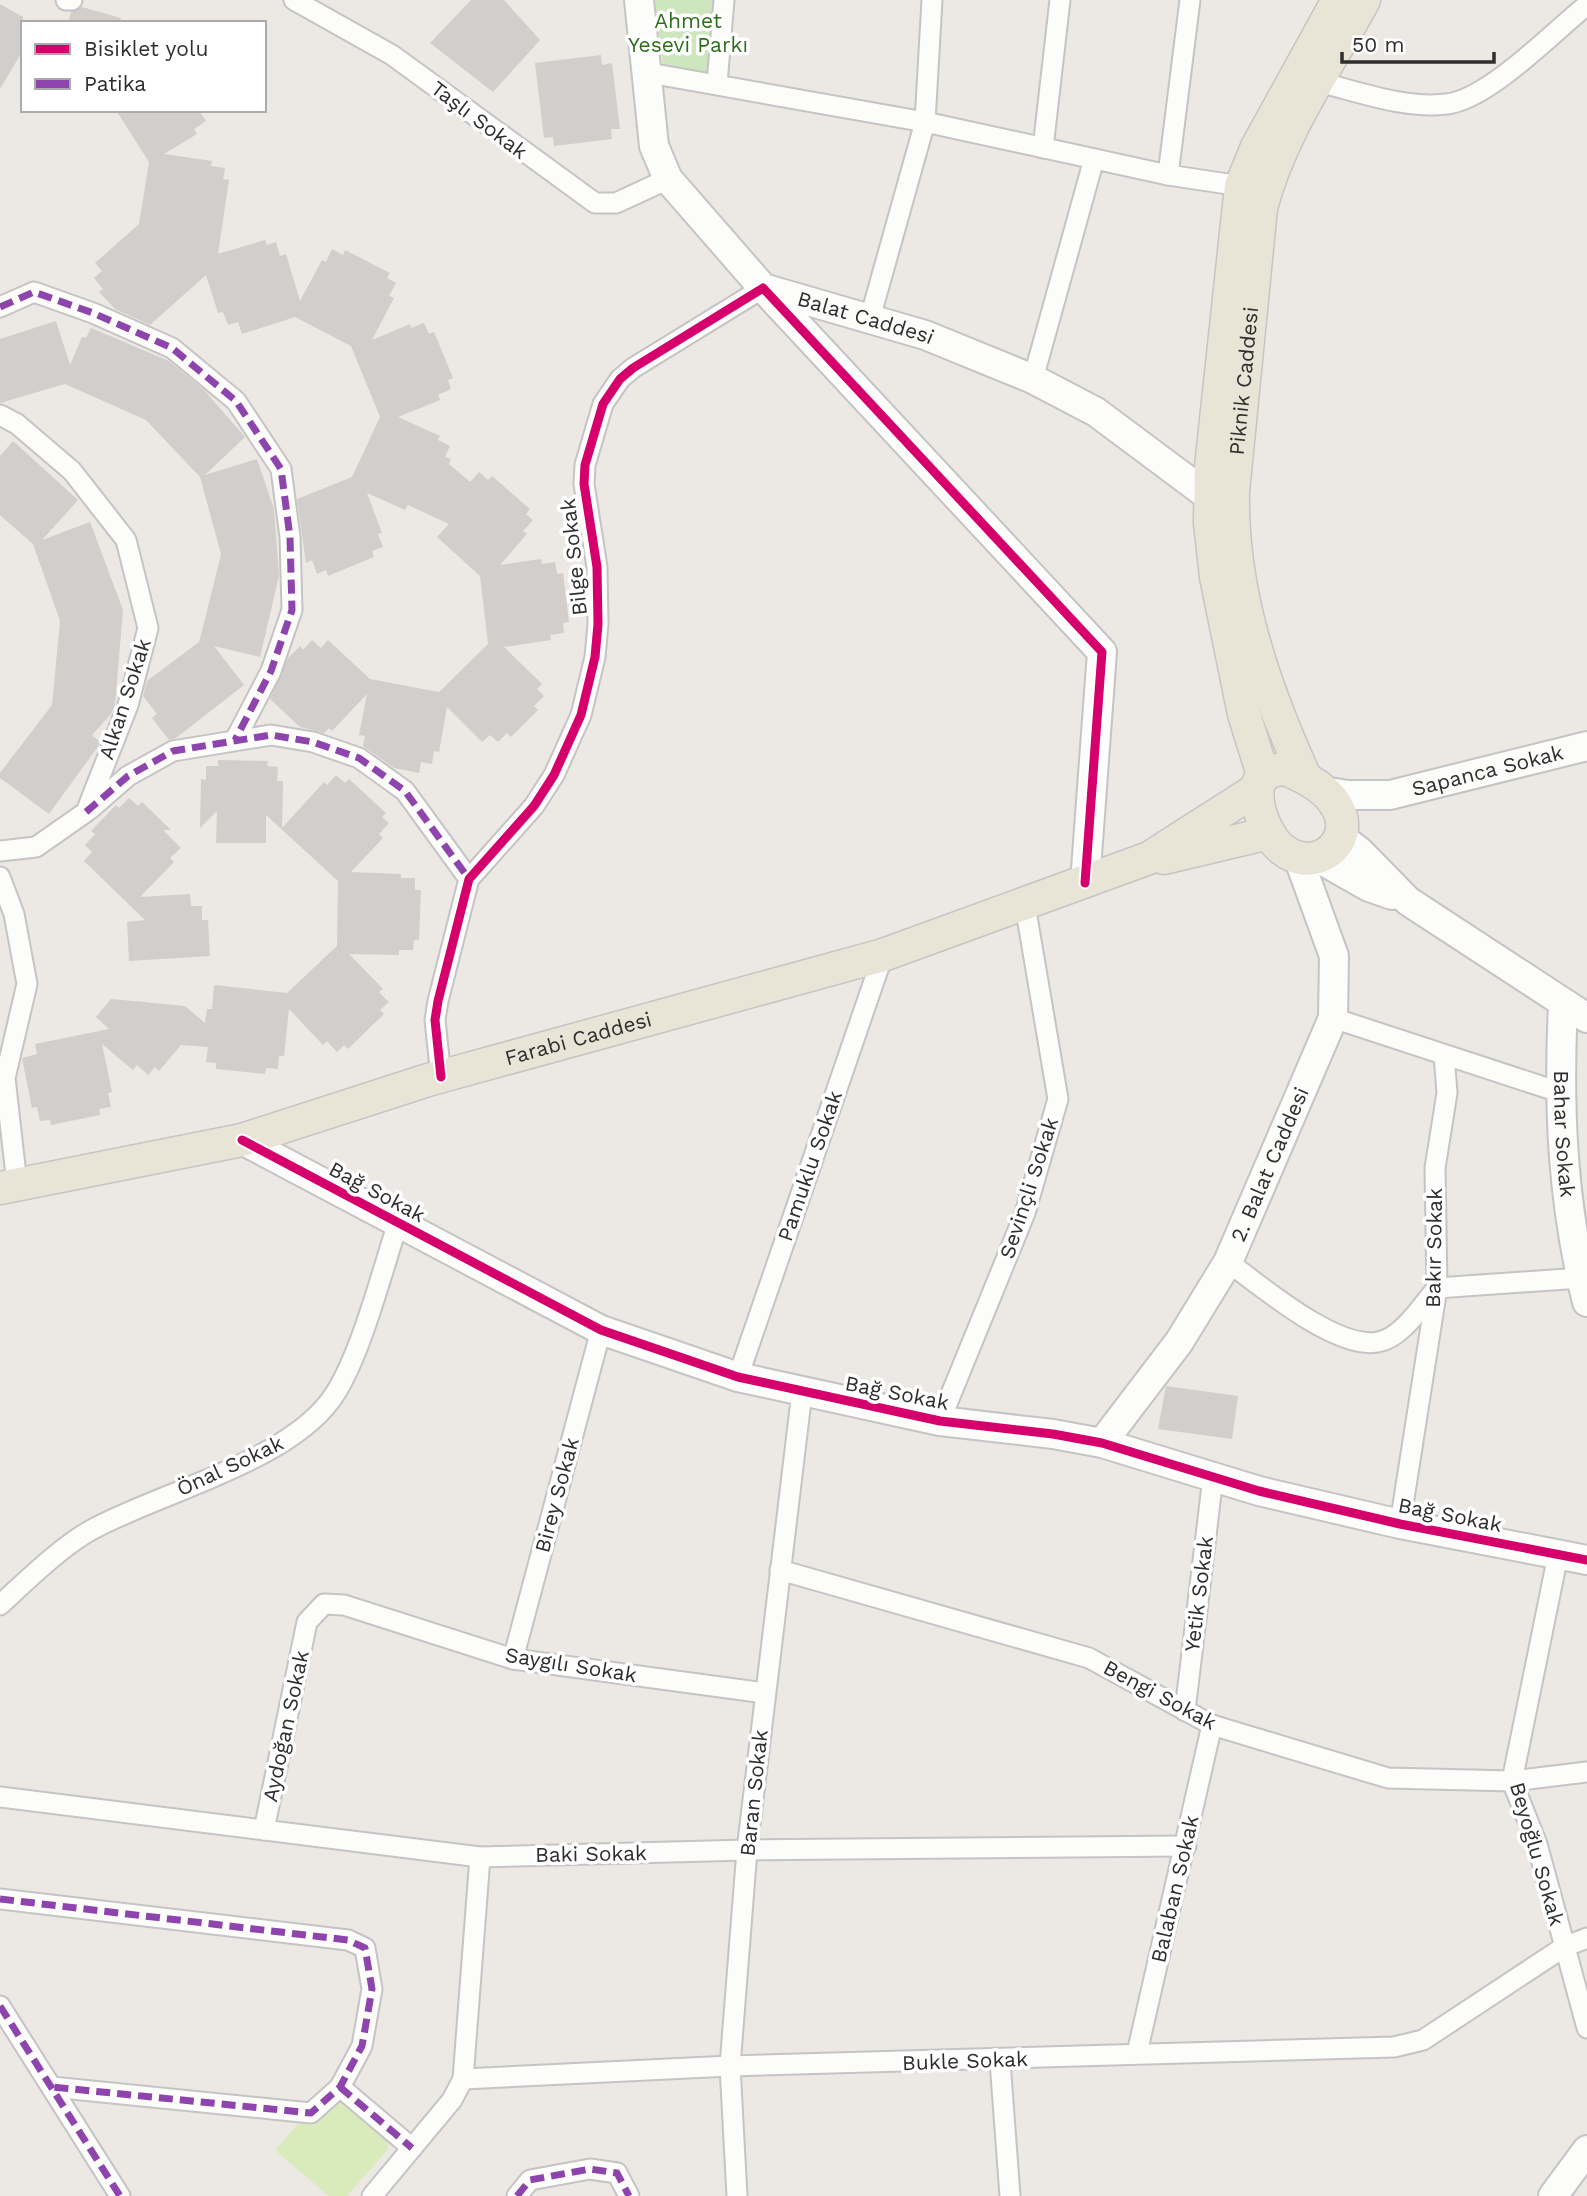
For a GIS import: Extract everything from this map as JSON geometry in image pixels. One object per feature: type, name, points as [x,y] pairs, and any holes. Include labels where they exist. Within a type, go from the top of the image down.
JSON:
[{"type":"main road","name":"Piknik Caddesi","points":[[1260,782],[1220,600],[1212,549],[1210,496],[1241,186],[1257,147],[1338,0]]},
{"type":"main road","name":"Piknik Caddesi","points":[[1314,784],[1278,718],[1241,593],[1234,540],[1233,492],[1261,208],[1277,160],[1364,0]]},
{"type":"main road","points":[[1149,858],[1260,782],[1285,769],[1314,784],[1337,806],[1325,846],[1281,846],[1269,833],[1256,801],[1260,782]]},
{"type":"main road","points":[[1149,858],[1174,858],[1269,833]]},
{"type":"main road","name":"Farabi Caddesi","points":[[8,1186],[242,1140],[441,1077],[883,955],[1149,858]]},
{"type":"street","points":[[66,0],[72,0]]},
{"type":"street","name":"Taşlı Sokak","points":[[293,0],[392,55],[595,203],[615,203],[668,178]]},
{"type":"street","points":[[639,0],[649,73],[654,146],[668,178],[763,288],[1102,652],[1085,883]]},
{"type":"street","points":[[717,84],[724,0]]},
{"type":"street","points":[[870,318],[925,122],[932,0]]},
{"type":"street","points":[[1043,148],[1060,0]]},
{"type":"street","points":[[1168,175],[1190,0]]},
{"type":"street","points":[[1319,82],[1390,100],[1433,105],[1450,104],[1484,90],[1587,5]]},
{"type":"street","points":[[649,73],[925,122],[1168,175],[1241,186]]},
{"type":"street","points":[[1033,379],[1094,159]]},
{"type":"street","name":"Balat Caddesi","points":[[763,288],[925,335],[1033,379],[1096,412],[1210,496]]},
{"type":"street","name":"Bilge Sokak","points":[[441,1077],[435,1020],[469,879],[534,806],[570,744],[586,696],[595,657],[598,592],[584,474],[603,404],[620,379],[633,368],[763,288]]},
{"type":"street","points":[[0,307],[34,292],[93,313],[172,348],[236,401],[281,469],[290,537],[292,610],[271,671],[235,740]]},
{"type":"street","name":"Alkan Sokak","points":[[0,415],[17,424],[72,471],[126,540],[148,628],[128,705],[86,812]]},
{"type":"street","points":[[0,851],[36,847],[86,812],[128,776],[173,751],[271,735],[313,742],[359,758],[405,792],[469,879]]},
{"type":"street","name":"Sapanca Sokak","points":[[1314,784],[1348,795],[1390,795],[1587,746]]},
{"type":"street","name":"Sapanca Sokak","points":[[1325,846],[1390,795]]},
{"type":"street","points":[[1325,846],[1369,887],[1408,901],[1575,1011]]},
{"type":"street","name":"2. Balat Caddesi","points":[[1102,1443],[1179,1342],[1228,1262],[1333,1018],[1334,956],[1325,846]]},
{"type":"street","points":[[0,877],[14,914],[27,984],[5,1078],[8,1186]]},
{"type":"street","name":"Sevinçli Sokak","points":[[940,1421],[1025,1213],[1058,1099],[1025,905]]},
{"type":"street","name":"Pamuklu Sokak","points":[[737,1377],[883,955]]},
{"type":"street","name":"Bahar Sokak","points":[[1575,1011],[1559,1093],[1568,1205],[1584,1290]]},
{"type":"street","points":[[1333,1018],[1559,1093]]},
{"type":"street","name":"Bakır Sokak","points":[[1401,1524],[1437,1288],[1435,1168],[1447,1093],[1444,1055]]},
{"type":"street","name":"Bağ Sokak","points":[[242,1140],[601,1330],[737,1377],[940,1421],[1053,1434],[1102,1443],[1213,1477],[1401,1524],[1587,1560]]},
{"type":"street","name":"Önal Sokak","points":[[0,1605],[92,1529],[282,1444],[312,1422],[332,1399],[352,1359],[398,1223]]},
{"type":"street","points":[[1228,1262],[1312,1321],[1340,1337],[1378,1342],[1402,1328],[1437,1288],[1584,1290]]},
{"type":"street","name":"Birey Sokak","points":[[513,1659],[601,1330]]},
{"type":"street","name":"Baran Sokak","points":[[737,2196],[730,2066],[747,1850],[802,1392]]},
{"type":"street","name":"Yetik Sokak","points":[[1185,1711],[1213,1477]]},
{"type":"street","name":"Beyoğlu Sokak","points":[[1558,1555],[1513,1781],[1537,1844],[1587,2028]]},
{"type":"street","name":"Bengi Sokak","points":[[780,1570],[1089,1658],[1212,1725],[1388,1778],[1513,1781],[1587,1772]]},
{"type":"street","name":"Saygılı Sokak","points":[[307,1622],[324,1604],[345,1605],[513,1659],[765,1693]]},
{"type":"street","name":"Aydoğan Sokak","points":[[264,1830],[307,1622]]},
{"type":"street","name":"Balaban Sokak","points":[[1137,2053],[1212,1725]]},
{"type":"street","name":"Baki Sokak","points":[[0,1797],[480,1857],[747,1850],[1185,1846]]},
{"type":"street","points":[[372,2196],[452,2100],[463,2079],[480,1857]]},
{"type":"street","points":[[0,1899],[348,1940],[365,1948],[372,1989],[362,2046],[340,2087],[311,2113],[52,2087]]},
{"type":"street","name":"Bukle Sokak","points":[[463,2079],[730,2066],[1000,2061],[1137,2053],[1394,2047],[1423,2040],[1564,1947],[1587,1938]]},
{"type":"street","points":[[0,2006],[120,2196]]},
{"type":"street","points":[[1000,2061],[1010,2196]]},
{"type":"street","points":[[340,2087],[412,2148]]},
{"type":"street","points":[[1553,2196],[1587,2150]]},
{"type":"street","points":[[517,2196],[530,2180],[590,2169],[617,2173],[629,2196]]},
{"type":"green space","name":"Ahmet Yesevi Parkı","points":[[655,0],[718,0],[713,76],[663,66]]},
{"type":"green space","points":[[332,2103],[342,2103],[388,2141],[388,2149],[347,2196],[329,2196],[275,2150],[298,2124],[313,2125]]},
{"type":"building","points":[[471,0],[504,0],[540,40],[493,92],[430,43]]},
{"type":"building","points":[[0,4],[23,17],[23,21],[21,53],[0,89]]},
{"type":"building","points":[[82,7],[121,18],[120,21],[69,21],[71,12]]},
{"type":"building","points":[[601,55],[602,65],[612,63],[620,129],[611,129],[612,139],[554,146],[553,137],[544,138],[535,63]]},
{"type":"building","points":[[117,112],[200,112],[206,121],[194,129],[197,134],[164,154],[212,161],[211,166],[225,168],[223,179],[229,180],[218,254],[265,240],[267,245],[276,242],[280,256],[286,254],[300,301],[322,260],[326,262],[332,249],[343,255],[345,250],[390,273],[387,278],[396,283],[389,296],[394,298],[372,340],[410,324],[411,328],[424,323],[429,334],[434,332],[453,378],[448,380],[451,389],[438,395],[440,400],[398,417],[440,436],[438,440],[450,446],[445,457],[451,459],[449,464],[470,482],[479,472],[488,480],[492,476],[530,509],[526,514],[533,520],[523,531],[527,534],[500,565],[541,559],[542,564],[555,562],[557,574],[563,573],[569,622],[563,623],[564,633],[550,635],[551,640],[504,647],[542,684],[537,689],[544,696],[534,706],[538,710],[511,737],[507,733],[498,742],[490,735],[482,742],[447,707],[439,752],[434,751],[432,764],[421,762],[419,773],[394,768],[363,746],[365,736],[359,735],[367,694],[332,731],[329,728],[324,733],[300,727],[270,699],[288,658],[300,646],[303,650],[312,640],[321,648],[328,640],[370,679],[439,692],[488,644],[480,576],[437,537],[449,524],[408,505],[405,510],[367,493],[382,533],[378,534],[383,547],[372,551],[374,557],[328,576],[326,570],[317,574],[312,560],[306,563],[297,499],[352,477],[380,417],[351,346],[295,317],[242,334],[238,322],[228,325],[223,312],[218,313],[206,275],[150,325],[115,309],[99,292],[103,289],[94,278],[102,271],[95,263],[139,224],[149,162]]},
{"type":"building","points":[[56,321],[70,365],[82,337],[86,338],[91,328],[169,361],[204,390],[245,437],[205,475],[257,459],[274,509],[279,576],[260,657],[214,646],[244,685],[176,738],[169,740],[152,718],[157,714],[143,696],[147,681],[199,642],[221,554],[200,477],[146,420],[65,384],[0,403],[0,339]]},
{"type":"building","points":[[13,441],[78,500],[42,540],[90,522],[123,610],[115,704],[111,714],[92,735],[100,742],[99,745],[49,814],[0,778],[0,773],[52,705],[60,621],[33,544],[0,515],[0,456]]},
{"type":"building","points":[[218,760],[268,761],[267,766],[278,767],[277,781],[283,781],[282,828],[324,782],[327,785],[336,775],[345,783],[349,779],[386,813],[382,817],[389,823],[379,834],[383,838],[351,872],[401,874],[401,878],[415,878],[415,890],[421,890],[419,940],[414,940],[413,950],[399,950],[399,955],[349,954],[383,989],[379,992],[389,1002],[380,1010],[384,1014],[348,1049],[344,1045],[337,1052],[327,1041],[323,1045],[289,1009],[284,1056],[279,1056],[278,1069],[266,1068],[265,1074],[216,1069],[216,1063],[206,1062],[208,1047],[181,1045],[159,1071],[155,1067],[148,1075],[137,1065],[133,1070],[102,1044],[112,1092],[108,1093],[111,1107],[99,1109],[100,1115],[51,1125],[50,1120],[40,1121],[37,1107],[32,1108],[22,1058],[37,1054],[35,1044],[109,1029],[96,1017],[111,999],[185,1006],[205,1023],[207,1009],[212,1009],[214,985],[287,993],[337,946],[338,881],[266,815],[266,843],[216,843],[217,811],[200,828],[201,779],[206,780],[206,766],[218,766]]},
{"type":"building","points":[[129,798],[138,806],[142,802],[171,830],[163,830],[181,848],[170,858],[174,862],[140,897],[190,894],[191,906],[202,906],[202,920],[208,920],[210,956],[129,961],[127,922],[145,920],[84,861],[92,852],[85,845],[95,834],[91,831],[116,805],[119,808]]},
{"type":"building","points":[[1166,1386],[1238,1396],[1232,1439],[1158,1429]]},
{"type":"marked path","points":[[0,307],[34,292],[93,313],[172,348],[236,401],[281,469],[290,537],[292,610],[271,671],[235,740]]},
{"type":"marked path","points":[[86,812],[128,776],[173,751],[271,735],[313,742],[359,758],[405,791],[469,879]]},
{"type":"marked path","points":[[0,1899],[348,1940],[365,1948],[372,1989],[362,2046],[340,2087],[311,2113],[52,2087]]},
{"type":"marked path","points":[[0,2006],[120,2196]]},
{"type":"marked path","points":[[340,2087],[412,2148]]},
{"type":"marked path","points":[[517,2196],[530,2180],[590,2169],[617,2173],[629,2196]]},
{"type":"cycle path","points":[[441,1077],[435,1020],[469,879],[534,806],[554,775],[581,715],[595,657],[598,624],[597,567],[584,484],[585,465],[603,404],[620,379],[633,368],[763,288],[1102,652],[1085,883]]},
{"type":"cycle path","points":[[242,1140],[601,1330],[738,1377],[940,1421],[1053,1434],[1102,1443],[1259,1491],[1400,1524],[1587,1560]]}]
